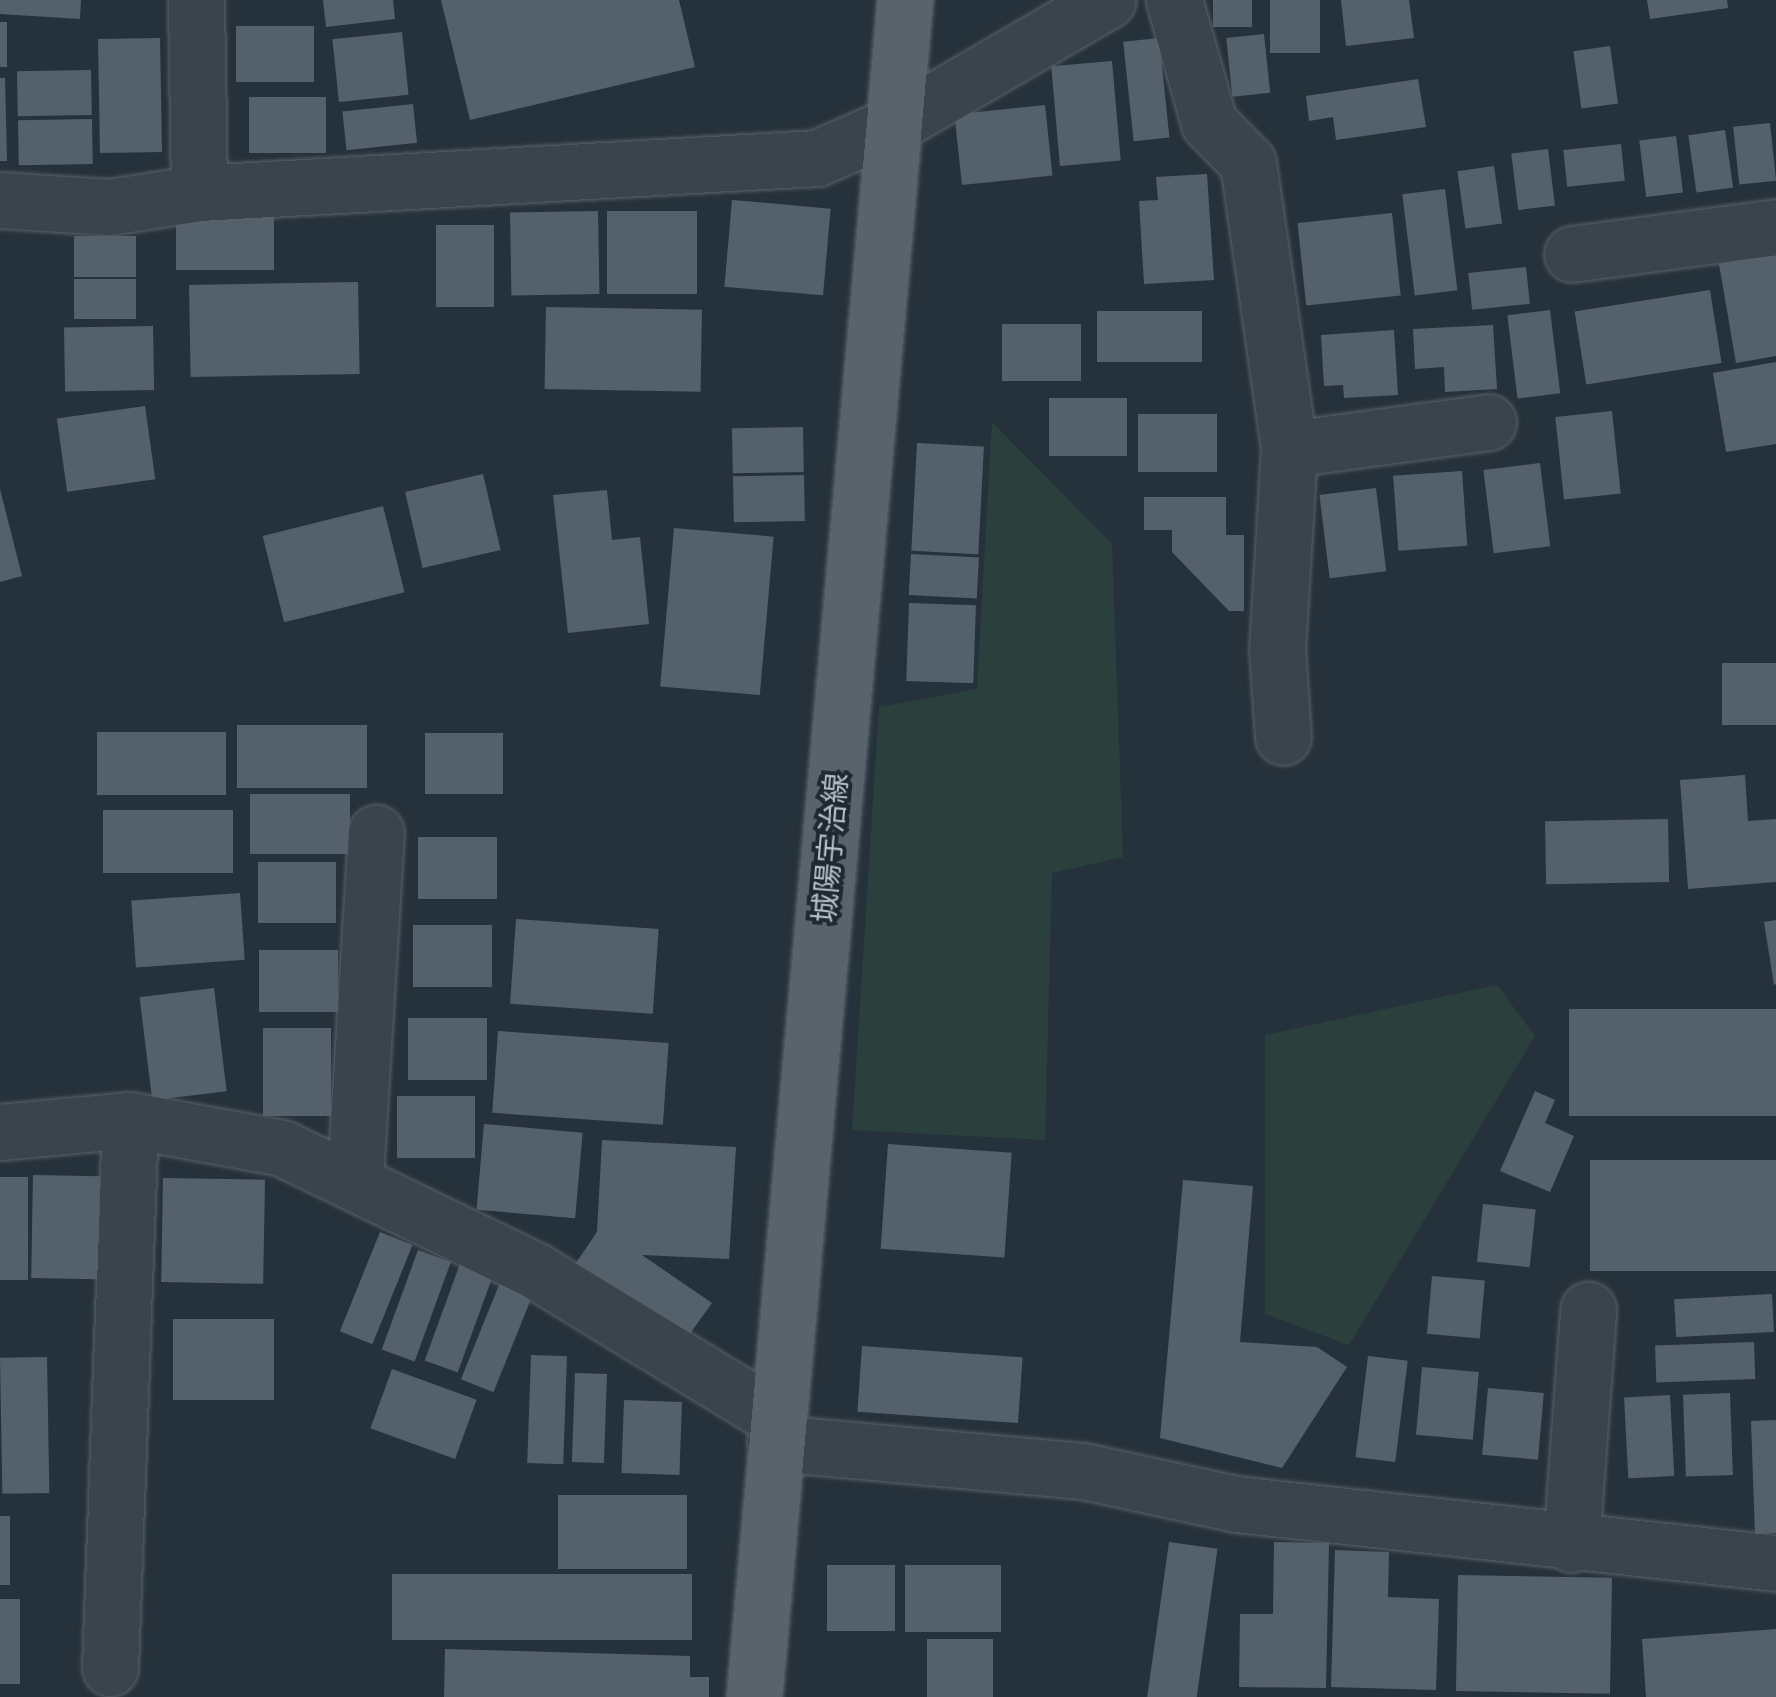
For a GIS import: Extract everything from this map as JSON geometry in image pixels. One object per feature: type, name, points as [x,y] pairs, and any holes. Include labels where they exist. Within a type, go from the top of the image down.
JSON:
[{"type":"main road","name":"城陽宇治線","points":[[754,1697],[905,0]]},
{"type":"street","points":[[196,0],[199,193]]},
{"type":"street","points":[[0,200],[109,207],[199,193],[817,158],[895,124],[1108,0]]},
{"type":"street","points":[[1174,0],[1209,123],[1248,163],[1289,449],[1277,648],[1284,737]]},
{"type":"street","points":[[1572,254],[1776,227]]},
{"type":"street","points":[[1289,449],[1488,422]]},
{"type":"street","points":[[355,1176],[376,833]]},
{"type":"street","points":[[110,1668],[130,1120]]},
{"type":"street","points":[[0,1132],[130,1120],[193,1125],[355,1176],[536,1271],[776,1430],[1083,1471],[1236,1504],[1571,1544],[1776,1563]]},
{"type":"street","points":[[1571,1544],[1588,1310]]},
{"type":"green space","points":[[992,422],[1112,544],[1123,857],[1052,873],[1045,1140],[852,1130],[879,707],[977,689]]},
{"type":"green space","points":[[1497,985],[1535,1036],[1349,1345],[1265,1314],[1265,1035]]},
{"type":"building","points":[[0,0],[81,0],[80,19],[0,14]]},
{"type":"building","points":[[323,0],[393,0],[395,19],[326,27]]},
{"type":"building","points":[[441,0],[679,0],[695,67],[470,120]]},
{"type":"building","points":[[1213,0],[1252,0],[1252,27],[1213,27]]},
{"type":"building","points":[[1270,0],[1320,0],[1320,53],[1270,53]]},
{"type":"building","points":[[1341,0],[1409,0],[1414,38],[1346,46]]},
{"type":"building","points":[[1647,0],[1727,0],[1728,8],[1650,19]]},
{"type":"building","points":[[0,22],[7,22],[7,67],[0,67]]},
{"type":"building","points":[[236,26],[314,26],[314,82],[236,82]]},
{"type":"building","points":[[402,32],[409,95],[339,102],[332,39]]},
{"type":"building","points":[[1264,34],[1270,93],[1232,97],[1226,38]]},
{"type":"building","points":[[160,38],[162,152],[100,153],[98,39]]},
{"type":"building","points":[[1159,38],[1169,137],[1134,141],[1123,42]]},
{"type":"building","points":[[1610,46],[1618,103],[1581,109],[1573,51]]},
{"type":"building","points":[[1112,61],[1121,161],[1060,166],[1051,66]]},
{"type":"building","points":[[91,70],[92,115],[18,116],[17,71]]},
{"type":"building","points":[[0,78],[5,78],[7,161],[0,161]]},
{"type":"building","points":[[1418,79],[1426,127],[1336,140],[1333,117],[1309,121],[1306,96]]},
{"type":"building","points":[[249,97],[326,97],[326,153],[249,153]]},
{"type":"building","points":[[413,104],[417,143],[346,150],[342,111]]},
{"type":"building","points":[[1045,105],[1052,176],[962,185],[954,115]]},
{"type":"building","points":[[92,119],[93,164],[19,165],[18,120]]},
{"type":"building","points":[[1770,123],[1776,181],[1739,185],[1733,127]]},
{"type":"building","points":[[1725,130],[1733,187],[1696,193],[1688,135]]},
{"type":"building","points":[[1676,136],[1683,193],[1646,197],[1639,141]]},
{"type":"building","points":[[1621,144],[1625,181],[1567,187],[1563,150]]},
{"type":"building","points":[[1548,149],[1555,206],[1518,210],[1511,154]]},
{"type":"building","points":[[1494,166],[1502,223],[1465,229],[1457,171]]},
{"type":"building","points":[[1207,174],[1214,280],[1144,284],[1139,201],[1158,200],[1156,177]]},
{"type":"building","points":[[1445,189],[1457,290],[1415,295],[1402,194]]},
{"type":"building","points":[[732,200],[831,209],[823,295],[724,287]]},
{"type":"building","points":[[598,211],[599,294],[511,296],[510,213]]},
{"type":"building","points":[[607,211],[697,211],[697,294],[607,294]]},
{"type":"building","points":[[1392,213],[1401,296],[1306,305],[1298,223]]},
{"type":"building","points":[[176,216],[274,216],[274,270],[176,270]]},
{"type":"building","points":[[436,225],[494,225],[494,307],[436,307]]},
{"type":"building","points":[[74,236],[136,236],[136,277],[74,277]]},
{"type":"building","points":[[1776,253],[1776,356],[1736,363],[1719,264]]},
{"type":"building","points":[[1526,267],[1530,304],[1472,310],[1468,273]]},
{"type":"building","points":[[74,279],[136,279],[136,319],[74,319]]},
{"type":"building","points":[[358,282],[360,374],[191,377],[189,285]]},
{"type":"building","points":[[1710,290],[1722,363],[1586,385],[1575,311]]},
{"type":"building","points":[[546,307],[702,310],[701,392],[545,389]]},
{"type":"building","points":[[1550,310],[1560,393],[1518,399],[1507,315]]},
{"type":"building","points":[[1097,311],[1202,311],[1202,362],[1097,362]]},
{"type":"building","points":[[1002,324],[1081,324],[1081,381],[1002,381]]},
{"type":"building","points":[[1493,325],[1497,389],[1445,392],[1444,367],[1415,369],[1413,329]]},
{"type":"building","points":[[153,326],[154,390],[65,392],[64,328]]},
{"type":"building","points":[[1394,330],[1398,395],[1344,398],[1343,385],[1324,386],[1321,335]]},
{"type":"building","points":[[1776,362],[1776,444],[1726,452],[1713,373]]},
{"type":"building","points":[[1049,398],[1127,398],[1127,456],[1049,456]]},
{"type":"building","points":[[145,406],[155,479],[67,492],[57,418]]},
{"type":"building","points":[[1612,411],[1621,494],[1564,500],[1555,417]]},
{"type":"building","points":[[1138,414],[1217,414],[1217,472],[1138,472]]},
{"type":"building","points":[[803,427],[804,472],[733,473],[732,428]]},
{"type":"building","points":[[917,443],[984,447],[978,554],[911,551]]},
{"type":"building","points":[[1540,463],[1550,546],[1494,553],[1483,470]]},
{"type":"building","points":[[1462,471],[1467,546],[1398,551],[1393,476]]},
{"type":"building","points":[[483,474],[501,550],[423,568],[405,492]]},
{"type":"building","points":[[804,475],[805,521],[734,522],[733,476]]},
{"type":"building","points":[[1376,488],[1386,571],[1330,578],[1319,495]]},
{"type":"building","points":[[0,489],[22,576],[0,582]]},
{"type":"building","points":[[607,490],[612,540],[640,537],[649,624],[568,633],[553,495]]},
{"type":"building","points":[[1144,497],[1226,497],[1226,535],[1244,535],[1244,611],[1229,611],[1172,552],[1172,530],[1144,530]]},
{"type":"building","points":[[383,506],[405,592],[284,622],[263,536]]},
{"type":"building","points":[[674,528],[774,537],[760,695],[660,686]]},
{"type":"building","points":[[911,554],[979,558],[977,599],[909,595]]},
{"type":"building","points":[[909,603],[976,605],[973,683],[906,681]]},
{"type":"building","points":[[1722,663],[1776,663],[1776,725],[1722,725]]},
{"type":"building","points":[[237,725],[367,725],[367,788],[237,788]]},
{"type":"building","points":[[97,732],[226,732],[226,795],[97,795]]},
{"type":"building","points":[[425,733],[503,733],[503,794],[425,794]]},
{"type":"building","points":[[1745,775],[1748,821],[1776,819],[1776,882],[1688,889],[1680,780]]},
{"type":"building","points":[[250,794],[350,794],[350,854],[250,854]]},
{"type":"building","points":[[103,810],[233,810],[233,873],[103,873]]},
{"type":"building","points":[[1668,819],[1669,882],[1546,884],[1545,821]]},
{"type":"building","points":[[418,837],[497,837],[497,899],[418,899]]},
{"type":"building","points":[[258,862],[336,862],[336,923],[258,923]]},
{"type":"building","points":[[240,893],[245,960],[136,967],[131,901]]},
{"type":"building","points":[[516,919],[659,929],[653,1014],[510,1004]]},
{"type":"building","points":[[1776,920],[1776,984],[1774,985],[1764,922]]},
{"type":"building","points":[[413,925],[492,925],[492,987],[413,987]]},
{"type":"building","points":[[259,950],[338,950],[338,1012],[259,1012]]},
{"type":"building","points":[[214,988],[227,1091],[152,1100],[140,997]]},
{"type":"building","points":[[1569,1009],[1776,1009],[1776,1116],[1569,1116]]},
{"type":"building","points":[[408,1018],[487,1018],[487,1080],[408,1080]]},
{"type":"building","points":[[263,1028],[331,1028],[331,1116],[263,1116]]},
{"type":"building","points":[[498,1031],[669,1043],[663,1125],[492,1113]]},
{"type":"building","points":[[1535,1091],[1555,1100],[1545,1123],[1574,1136],[1550,1192],[1500,1171]]},
{"type":"building","points":[[397,1096],[475,1096],[475,1158],[397,1158]]},
{"type":"building","points":[[484,1124],[583,1133],[575,1218],[477,1210]]},
{"type":"building","points":[[602,1140],[736,1147],[729,1259],[642,1255],[712,1303],[684,1342],[574,1266],[597,1232]]},
{"type":"building","points":[[888,1144],[1012,1153],[1004,1257],[881,1249]]},
{"type":"building","points":[[1590,1160],[1776,1160],[1776,1271],[1590,1271]]},
{"type":"building","points":[[33,1175],[100,1176],[98,1279],[31,1278]]},
{"type":"building","points":[[0,1177],[28,1177],[28,1280],[0,1280]]},
{"type":"building","points":[[163,1178],[265,1180],[263,1284],[161,1282]]},
{"type":"building","points":[[1183,1180],[1253,1186],[1240,1342],[1317,1347],[1347,1367],[1282,1468],[1160,1438]]},
{"type":"building","points":[[1483,1204],[1536,1210],[1530,1267],[1477,1262]]},
{"type":"building","points":[[380,1232],[412,1245],[372,1344],[340,1331]]},
{"type":"building","points":[[418,1250],[451,1262],[415,1362],[382,1350]]},
{"type":"building","points":[[461,1261],[494,1273],[458,1373],[425,1361]]},
{"type":"building","points":[[1432,1276],[1485,1281],[1480,1338],[1427,1334]]},
{"type":"building","points":[[501,1280],[533,1293],[493,1392],[461,1379]]},
{"type":"building","points":[[1772,1294],[1774,1332],[1676,1337],[1674,1299]]},
{"type":"building","points":[[173,1319],[274,1319],[274,1400],[173,1400]]},
{"type":"building","points":[[1754,1342],[1755,1379],[1656,1382],[1655,1345]]},
{"type":"building","points":[[862,1346],[1023,1357],[1018,1423],[857,1412]]},
{"type":"building","points":[[531,1355],[567,1356],[563,1464],[527,1463]]},
{"type":"building","points":[[1368,1356],[1408,1361],[1395,1462],[1356,1457]]},
{"type":"building","points":[[47,1357],[49,1493],[2,1494],[0,1358]]},
{"type":"building","points":[[1422,1367],[1479,1372],[1473,1440],[1416,1435]]},
{"type":"building","points":[[392,1369],[477,1400],[455,1459],[370,1428]]},
{"type":"building","points":[[575,1373],[607,1374],[604,1463],[572,1462]]},
{"type":"building","points":[[1488,1388],[1544,1393],[1538,1460],[1482,1455]]},
{"type":"building","points":[[1730,1393],[1733,1475],[1686,1477],[1683,1395]]},
{"type":"building","points":[[1670,1395],[1674,1476],[1628,1478],[1624,1397]]},
{"type":"building","points":[[624,1400],[682,1402],[679,1475],[621,1473]]},
{"type":"building","points":[[1776,1420],[1776,1533],[1755,1534],[1751,1421]]},
{"type":"building","points":[[558,1495],[687,1495],[687,1569],[558,1569]]},
{"type":"building","points":[[0,1516],[10,1516],[10,1585],[0,1585]]},
{"type":"building","points":[[1169,1542],[1218,1549],[1197,1697],[1147,1697]]},
{"type":"building","points":[[1274,1542],[1329,1543],[1326,1688],[1239,1687],[1240,1614],[1273,1614]]},
{"type":"building","points":[[1335,1550],[1389,1552],[1388,1597],[1439,1599],[1436,1690],[1331,1687]]},
{"type":"building","points":[[827,1565],[895,1565],[895,1631],[827,1631]]},
{"type":"building","points":[[905,1565],[1001,1565],[1001,1632],[905,1632]]},
{"type":"building","points":[[392,1574],[692,1574],[692,1640],[392,1640]]},
{"type":"building","points":[[1458,1575],[1612,1578],[1610,1694],[1456,1691]]},
{"type":"building","points":[[0,1599],[20,1599],[20,1684],[0,1684]]},
{"type":"building","points":[[1776,1629],[1776,1697],[1646,1697],[1642,1639]]},
{"type":"building","points":[[927,1639],[993,1639],[993,1697],[927,1697]]},
{"type":"building","points":[[445,1649],[690,1656],[690,1677],[709,1677],[709,1697],[444,1697]]}]
